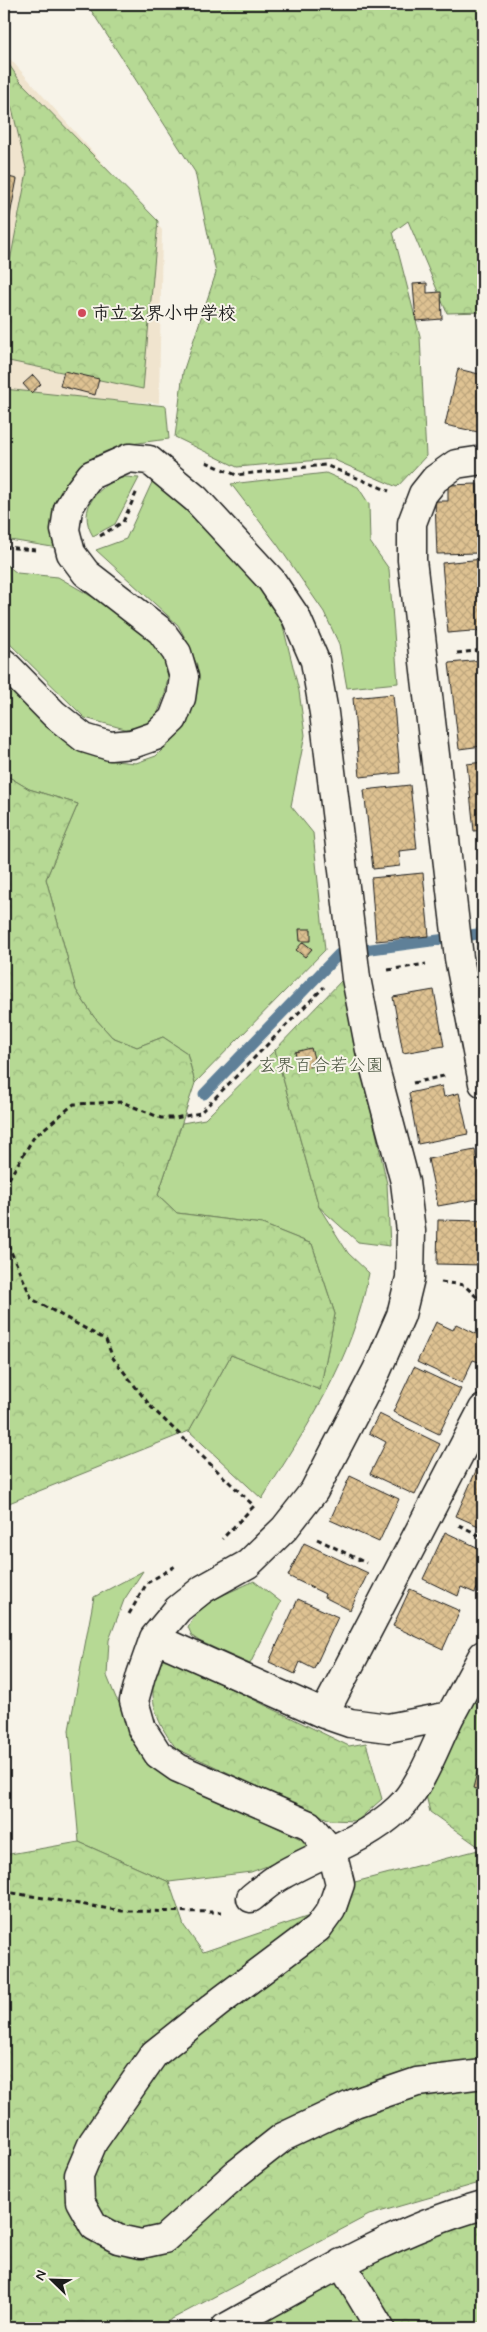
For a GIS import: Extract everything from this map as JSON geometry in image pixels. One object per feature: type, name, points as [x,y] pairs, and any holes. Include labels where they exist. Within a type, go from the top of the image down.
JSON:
[{"type":"street","points":[[4,663],[54,714],[84,738],[110,746],[132,744],[155,736],[173,719],[181,698],[184,677],[177,653],[161,631],[86,573],[71,553],[65,530],[68,509],[91,475],[129,458],[150,460],[196,499],[272,580],[296,617],[315,661],[324,713],[356,972],[370,1050],[405,1182],[411,1231],[410,1278],[401,1315],[377,1370],[314,1492],[285,1528],[248,1564],[203,1589],[178,1609],[154,1638],[141,1674],[134,1702],[142,1729],[158,1754],[178,1768],[309,1825],[332,1852],[340,1884],[331,1910],[318,1928],[154,2054],[93,2142],[79,2175],[80,2201],[94,2226],[118,2239],[141,2244],[164,2239],[236,2174],[284,2137],[355,2103],[417,2082],[483,2074]]},
{"type":"street","points":[[482,1075],[459,958],[412,560],[412,523],[423,494],[435,479],[456,464],[483,460]]},
{"type":"street","points":[[324,1714],[483,1409]]},
{"type":"street","points":[[154,1638],[324,1714],[350,1723],[388,1728],[450,1716]]},
{"type":"street","points":[[251,1898],[281,1875],[332,1852],[399,1809],[413,1790],[483,1654]]},
{"type":"street","points":[[225,2328],[341,2263],[449,2214],[483,2204]]},
{"type":"street","points":[[341,2263],[380,2328]]},
{"type":"path","points":[[200,460],[236,476],[325,465],[390,491],[390,501]]},
{"type":"path","points":[[4,1187],[34,1137],[74,1104],[122,1102],[161,1118],[174,1118],[200,1113],[339,972],[387,970],[459,958]]},
{"type":"path","points":[[410,1084],[482,1075]]},
{"type":"path","points":[[4,1236],[32,1299],[106,1340],[113,1358],[152,1408],[254,1506],[223,1538],[214,1543]]},
{"type":"path","points":[[410,1278],[464,1285],[483,1303]]},
{"type":"path","points":[[315,1538],[395,1577]]},
{"type":"path","points":[[147,1583],[181,1563]]},
{"type":"path","points":[[4,1894],[7,1892],[122,1910],[211,1912],[221,1912],[251,1898]]},
{"type":"shaded area","name":"市立玄界小中学校","points":[[4,52],[162,230],[159,403],[46,396],[4,413]]},
{"type":"green space","points":[[87,4],[483,4],[483,312],[447,313],[408,221],[393,232],[420,336],[426,456],[397,487],[332,459],[237,467],[175,437],[183,372],[216,273],[195,172]]},
{"type":"green space","name":"市立玄界小中学校","points":[[4,57],[20,81],[158,221],[143,389],[4,360],[4,293],[27,172],[12,108],[4,94]]},
{"type":"green space","points":[[4,389],[166,406],[169,439],[119,447],[95,456],[85,464],[75,478],[58,548],[4,539]]},
{"type":"green space","points":[[326,473],[358,487],[369,504],[370,542],[389,569],[398,683],[347,688],[339,644],[324,612],[277,544],[231,484]]},
{"type":"green space","points":[[125,477],[139,478],[115,524],[93,536],[88,526],[87,516],[92,499],[106,486]]},
{"type":"green space","points":[[154,478],[253,578],[279,610],[299,691],[305,735],[291,806],[313,833],[325,950],[195,1083],[187,1053],[163,1037],[137,1047],[112,1037],[94,1017],[76,990],[46,879],[78,804],[29,789],[4,774],[4,675],[81,748],[114,761],[136,763],[156,756],[178,734],[192,708],[197,686],[197,665],[178,625],[96,550],[126,539]]},
{"type":"green space","points":[[4,563],[17,573],[58,577],[108,606],[148,637],[161,651],[169,671],[165,694],[157,715],[142,727],[125,729],[85,718],[4,638]]},
{"type":"green space","points":[[4,774],[29,789],[78,804],[46,879],[76,990],[94,1017],[112,1037],[137,1047],[163,1037],[187,1053],[195,1083],[158,1195],[177,1213],[262,1224],[312,1244],[335,1314],[320,1390],[231,1355],[189,1431],[4,1505]]},
{"type":"green space","name":"玄界百合若公園","points":[[343,979],[387,1184],[390,1246],[358,1242],[319,1207],[275,1050]]},
{"type":"green space","points":[[275,1050],[319,1207],[348,1253],[369,1273],[352,1335],[340,1364],[312,1418],[262,1499],[189,1431],[231,1355],[320,1390],[335,1314],[312,1244],[262,1224],[177,1213],[158,1195],[182,1123],[205,1119]]},
{"type":"green space","points":[[143,1571],[124,1600],[109,1640],[107,1676],[116,1698],[169,1775],[309,1843],[302,1853],[251,1872],[169,1882],[79,1842],[69,1730],[94,1597]]},
{"type":"green space","points":[[254,1581],[281,1602],[250,1664],[199,1641],[192,1636],[188,1627],[193,1618],[207,1604]]},
{"type":"green space","points":[[164,1656],[349,1746],[366,1743],[382,1799],[357,1821],[330,1820],[177,1749],[167,1736],[154,1706],[154,1681]]},
{"type":"green space","points":[[483,1679],[483,2182],[369,2215],[155,2328],[4,2328],[4,1855],[79,1842],[169,1882],[184,1926],[203,1952],[339,1906],[351,1883],[482,1849],[430,1812],[425,1791]]},
{"type":"green space","points":[[483,2217],[483,2328],[392,2328],[360,2275],[367,2259]]},
{"type":"green space","points":[[327,2278],[341,2284],[365,2328],[245,2328]]},
{"type":"building","points":[[4,176],[17,179],[4,247]]},
{"type":"building","points":[[427,283],[427,293],[441,292],[442,319],[416,321],[413,284]]},
{"type":"building","points":[[458,369],[483,375],[483,433],[445,425]]},
{"type":"building","points":[[64,371],[99,379],[95,395],[60,386]]},
{"type":"building","points":[[33,375],[41,384],[31,393],[23,384]]},
{"type":"building","points":[[477,484],[479,553],[437,554],[435,501],[448,501],[448,485]]},
{"type":"building","points":[[483,559],[483,630],[448,633],[442,563]]},
{"type":"building","points":[[483,660],[482,746],[459,749],[449,663]]},
{"type":"building","points":[[393,694],[400,773],[360,777],[353,698]]},
{"type":"building","points":[[483,762],[483,830],[474,831],[467,764]]},
{"type":"building","points":[[410,785],[417,849],[399,851],[400,866],[373,869],[364,790]]},
{"type":"building","points":[[479,855],[483,855],[483,901]]},
{"type":"building","points":[[423,873],[429,936],[376,941],[371,878]]},
{"type":"building","points":[[299,929],[311,929],[311,941],[300,941]]},
{"type":"building","points":[[303,942],[312,949],[305,957],[296,950]]},
{"type":"building","points":[[434,990],[444,1046],[403,1053],[393,997]]},
{"type":"building","points":[[311,1048],[316,1065],[299,1070],[295,1052]]},
{"type":"building","points":[[442,1086],[444,1097],[459,1093],[468,1134],[418,1144],[409,1093]]},
{"type":"building","points":[[475,1150],[483,1198],[438,1206],[428,1159]]},
{"type":"building","points":[[438,1220],[483,1221],[483,1265],[437,1264]]},
{"type":"building","points":[[436,1322],[453,1330],[456,1324],[483,1337],[483,1353],[479,1362],[473,1360],[462,1383],[417,1362]]},
{"type":"building","points":[[414,1367],[461,1389],[439,1434],[393,1412]]},
{"type":"building","points":[[379,1414],[440,1444],[415,1495],[370,1474],[386,1442],[369,1433]]},
{"type":"building","points":[[479,1464],[483,1466],[483,1528],[456,1516]]},
{"type":"building","points":[[350,1476],[399,1499],[379,1542],[330,1520]]},
{"type":"building","points":[[445,1532],[483,1550],[478,1566],[483,1568],[483,1576],[475,1593],[461,1587],[458,1596],[423,1579]]},
{"type":"building","points":[[304,1543],[368,1573],[350,1610],[324,1597],[325,1594],[288,1576]]},
{"type":"building","points":[[410,1589],[460,1611],[443,1649],[393,1626]]},
{"type":"building","points":[[298,1599],[338,1617],[314,1669],[300,1662],[295,1674],[269,1662]]},
{"type":"building","points":[[480,1761],[483,1761],[483,1791],[473,1788]]},
{"type":"waterway","points":[[465,936],[483,933]]},
{"type":"waterway","points":[[364,950],[446,939]]},
{"type":"waterway","points":[[204,1094],[339,954]]},
{"type":"place","name":"市立玄界小中学校","points":[[82,313]]}]
